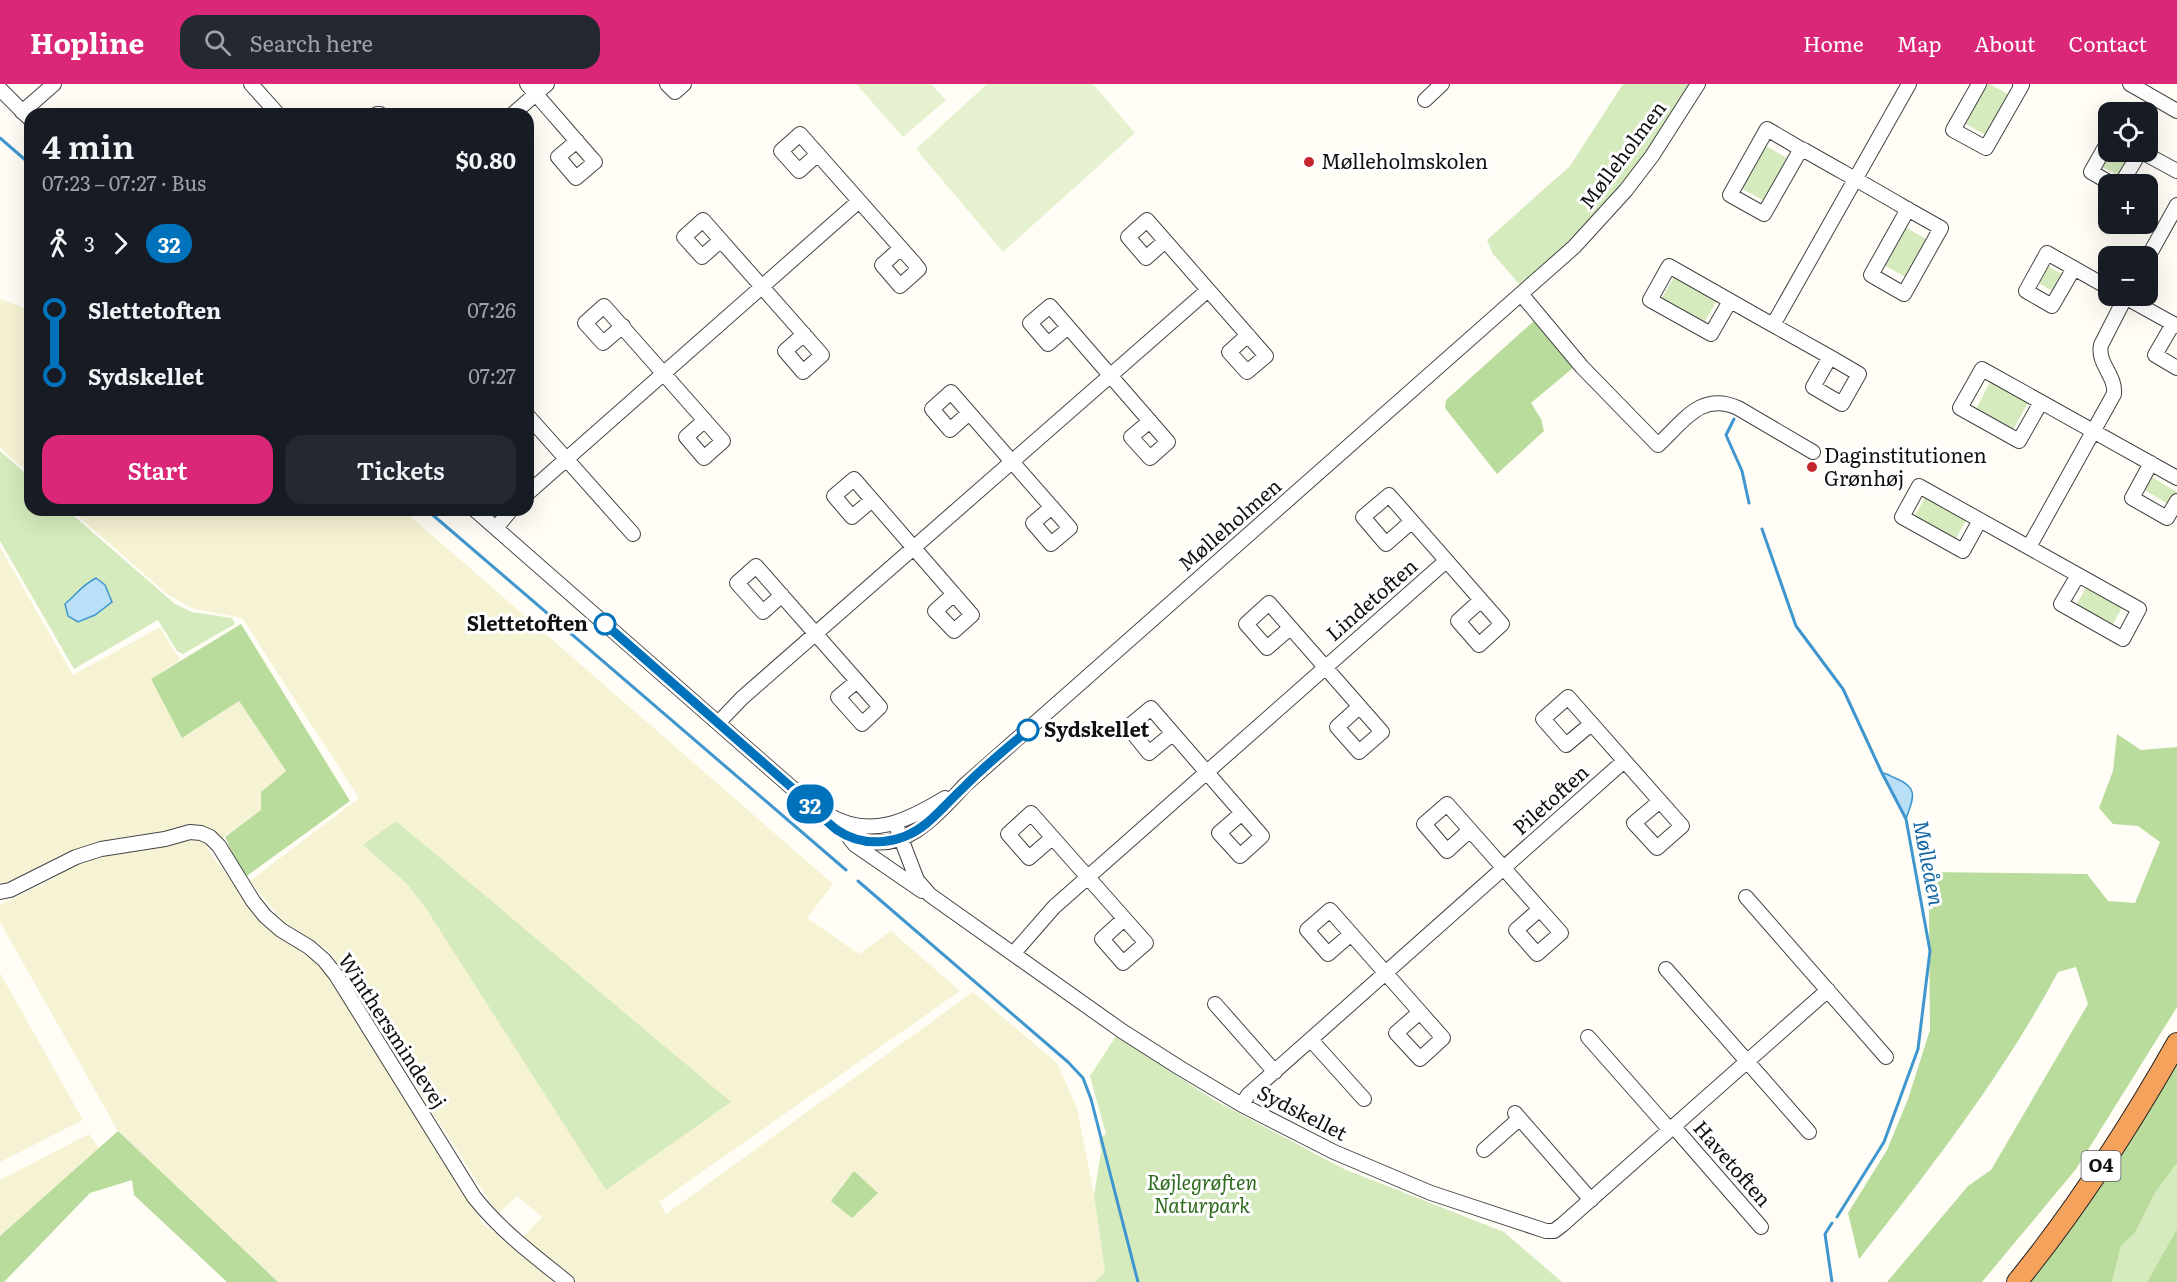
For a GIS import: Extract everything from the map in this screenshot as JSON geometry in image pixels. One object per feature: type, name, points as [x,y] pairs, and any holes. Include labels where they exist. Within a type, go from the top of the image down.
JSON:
[{"type":"highway","name":"O4","points":[[2017,1282],[2092,1180],[2177,1043]]},
{"type":"street","points":[[33,108],[54,84]]},
{"type":"street","points":[[251,84],[272,108]]},
{"type":"street","points":[[517,108],[531,89],[547,84]]},
{"type":"street","points":[[667,84],[675,92],[684,84]]},
{"type":"street","points":[[1425,100],[1442,84]]},
{"type":"street","name":"Mølleholmen","points":[[901,838],[927,823],[965,785],[1574,247],[1612,207],[1652,156],[1698,84]]},
{"type":"street","points":[[1773,325],[1909,84]]},
{"type":"street","points":[[1979,84],[1953,130],[1986,148],[2022,85],[2020,84]]},
{"type":"street","points":[[2130,84],[2177,111]]},
{"type":"street","points":[[0,88],[24,114]]},
{"type":"street","points":[[531,89],[577,141]]},
{"type":"street","points":[[1801,149],[1764,214],[1730,195],[1767,129],[1908,209],[1941,228],[1904,294],[1871,275],[1908,209]]},
{"type":"street","points":[[818,154],[901,248]]},
{"type":"street","points":[[2098,160],[2091,172],[2098,176]]},
{"type":"street","points":[[2158,161],[2177,171]]},
{"type":"street","points":[[534,488],[860,201]]},
{"type":"street","points":[[2154,246],[2177,206]]},
{"type":"street","points":[[721,240],[804,334]]},
{"type":"street","points":[[1165,241],[1248,335]]},
{"type":"street","points":[[1730,301],[1711,334],[1650,300],[1669,266],[1830,357]]},
{"type":"street","points":[[2074,268],[2098,282]]},
{"type":"street","points":[[718,723],[736,703],[815,633],[1208,290]]},
{"type":"street","points":[[1521,294],[1582,367],[1658,445],[1702,405],[1715,402],[1728,403],[1738,408],[1813,452]]},
{"type":"street","points":[[2028,547],[2114,394],[2113,380],[2101,358],[2101,345],[2119,306]]},
{"type":"street","points":[[2142,306],[2175,325],[2155,355],[2177,368]]},
{"type":"street","points":[[622,326],[705,420]]},
{"type":"street","points":[[1068,327],[1150,421]]},
{"type":"street","points":[[2041,402],[2019,441],[1960,408],[1982,369],[2177,478]]},
{"type":"street","points":[[969,413],[1052,507]]},
{"type":"street","points":[[534,423],[633,534]]},
{"type":"street","points":[[2151,463],[2132,498],[2167,518],[2177,501]]},
{"type":"street","points":[[1980,520],[1963,551],[1902,517],[1919,486],[2078,574],[2139,609],[2123,639],[2061,604],[2078,574]]},
{"type":"street","points":[[872,500],[954,594]]},
{"type":"street","name":"Sydskellet","points":[[482,516],[855,845],[1147,1048],[1242,1105],[1334,1152],[1431,1193],[1546,1231],[1554,1231],[1562,1225]]},
{"type":"street","points":[[496,528],[507,516]]},
{"type":"street","name":"Lindetoften","points":[[1411,522],[1481,600]]},
{"type":"street","name":"Lindetoften","points":[[1013,954],[1054,907],[1446,561]]},
{"type":"street","points":[[782,595],[857,681]]},
{"type":"street","name":"Lindetoften","points":[[1290,628],[1359,706]]},
{"type":"street","points":[[1591,724],[1660,801]]},
{"type":"street","points":[[1172,734],[1242,813]]},
{"type":"street","name":"Piletoften","points":[[1242,1105],[1248,1095],[1624,761]]},
{"type":"street","name":"Mølleholmen","points":[[895,823],[920,813],[965,785]]},
{"type":"street","name":"Sydskellet","points":[[807,801],[829,816],[844,822],[872,826],[895,823],[917,880],[930,895]]},
{"type":"street","points":[[1470,830],[1540,909]]},
{"type":"street","name":"Winthersmindevej","points":[[0,892],[10,890],[76,857],[101,849],[165,839],[190,832],[210,837],[219,846],[265,916],[281,930],[309,947],[336,975],[474,1197],[490,1218],[511,1238],[567,1282]]},
{"type":"street","name":"Sydskellet","points":[[847,836],[874,842],[901,838]]},
{"type":"street","points":[[1052,838],[1124,919]]},
{"type":"street","points":[[1746,897],[1886,1057]]},
{"type":"street","points":[[1351,934],[1420,1012]]},
{"type":"street","points":[[1666,969],[1809,1132]]},
{"type":"street","name":"Havetoften","points":[[1562,1225],[1828,990]]},
{"type":"street","points":[[1215,1004],[1275,1072]]},
{"type":"street","name":"Havetoften","points":[[1588,1037],[1761,1227]]},
{"type":"street","points":[[1311,1040],[1364,1099]]},
{"type":"street","points":[[1484,1150],[1517,1116],[1591,1200]]},
{"type":"shaded area","points":[[0,299],[24,308],[24,469],[0,448]]},
{"type":"shaded area","points":[[78,516],[410,516],[833,884],[807,918],[859,954],[891,931],[960,991],[659,1202],[666,1214],[973,992],[1057,1063],[1077,1108],[1094,1195],[1105,1271],[1095,1282],[567,1282],[573,1276],[523,1237],[542,1217],[517,1196],[498,1214],[329,951],[283,921],[250,881],[359,798],[242,618],[194,609],[168,595]],"holes":[[[363,845],[731,1103],[427,910],[407,884]]]},
{"type":"shaded area","points":[[0,547],[73,675],[160,627],[180,660],[151,679],[183,738],[239,701],[286,772],[261,792],[262,810],[207,848],[263,925],[322,967],[482,1222],[553,1282],[278,1282],[118,1131],[0,922],[0,905],[55,878],[59,857],[8,883],[0,883]]},
{"type":"shaded area","points":[[0,973],[83,1120],[0,1162]]},
{"type":"shaded area","points":[[89,1134],[99,1148],[0,1236],[0,1180]]},
{"type":"green space","points":[[856,84],[931,84],[946,100],[903,137]]},
{"type":"green space","points":[[987,84],[1093,84],[1135,133],[1003,252],[916,149]]},
{"type":"green space","points":[[1623,84],[1691,84],[1616,196],[1567,247],[1520,285],[1493,254],[1487,240],[1570,166]]},
{"type":"green space","points":[[1984,84],[1990,84],[2011,96],[1988,136],[1962,122]]},
{"type":"green space","points":[[1759,142],[1794,162],[1770,204],[1735,185]]},
{"type":"green space","points":[[2101,162],[2127,162],[2120,174],[2115,174],[2099,165]]},
{"type":"green space","points":[[1903,226],[1930,241],[1909,279],[1882,264]]},
{"type":"green space","points":[[2044,264],[2064,275],[2054,292],[2035,281]]},
{"type":"green space","points":[[1674,277],[1716,302],[1703,325],[1660,301]]},
{"type":"green space","points":[[1535,320],[1574,367],[1531,403],[1541,419],[1544,431],[1497,474],[1445,408],[1446,400]]},
{"type":"green space","points":[[1991,380],[2029,401],[2012,432],[1975,411]]},
{"type":"green space","points":[[0,451],[24,472],[24,516],[74,516],[175,604],[192,612],[232,618],[235,624],[183,654],[177,651],[158,620],[74,669],[0,541]]},
{"type":"green space","points":[[2150,476],[2177,492],[2170,505],[2143,489]]},
{"type":"green space","points":[[1926,496],[1967,519],[1955,540],[1914,517]]},
{"type":"green space","points":[[2087,586],[2123,606],[2110,629],[2074,609]]},
{"type":"green space","points":[[241,624],[350,801],[244,878],[225,837],[261,810],[261,792],[286,771],[239,701],[182,738],[151,679]]},
{"type":"green space","points":[[2117,734],[2141,750],[2177,747],[2177,1007],[2076,1169],[1982,1282],[1887,1282],[1968,1186],[1991,1170],[2088,1004],[2076,967],[2058,972],[2014,1048],[1990,1084],[1913,1190],[1859,1259],[1848,1213],[1887,1150],[1908,1099],[1930,1030],[1929,910],[1923,872],[2087,874],[2108,901],[2135,903],[2160,842],[2138,826],[2113,824],[2099,808],[2113,771]]},
{"type":"green space","points":[[396,821],[731,1102],[606,1190],[427,910],[407,884],[363,845]]},
{"type":"green space","name":"Røjlegrøften Naturpark","points":[[1116,1036],[1214,1100],[1344,1169],[1504,1232],[1562,1282],[1095,1282],[1105,1271],[1094,1195],[1101,1152],[1099,1139],[1106,1134],[1090,1076]]},
{"type":"green space","points":[[2177,1060],[2177,1163],[2155,1193],[2135,1233],[2121,1246],[2112,1282],[2028,1282]]},
{"type":"green space","points":[[118,1131],[278,1282],[227,1282],[134,1195],[132,1180],[90,1193],[4,1282],[0,1282],[0,1236]]},
{"type":"green space","points":[[2177,1163],[2177,1229],[2147,1282],[2112,1282],[2121,1246],[2135,1233],[2155,1193]]},
{"type":"green space","points":[[854,1171],[878,1193],[852,1218],[831,1201]]},
{"type":"green space","points":[[2177,1229],[2177,1282],[2147,1282]]},
{"type":"water","points":[[96,578],[105,585],[112,602],[95,615],[78,622],[68,616],[65,604]]},
{"type":"water","points":[[1882,773],[1903,782],[1911,790],[1912,799],[1906,819]]},
{"type":"waterway","points":[[0,138],[24,159]]},
{"type":"waterway","points":[[1734,419],[1726,435],[1742,471],[1749,503]]},
{"type":"waterway","points":[[434,516],[846,870]]},
{"type":"waterway","name":"Mølleåen","points":[[1762,529],[1796,626],[1843,689],[1906,819],[1930,951],[1918,1049],[1884,1142],[1837,1217]]},
{"type":"waterway","points":[[858,881],[1068,1062],[1083,1078],[1091,1099],[1138,1282]]},
{"type":"waterway","points":[[1832,1223],[1825,1234],[1832,1282]]},
{"type":"bus line","name":"32","points":[[605,624],[807,801],[824,819],[847,836],[860,840],[888,841],[915,832],[1028,730]]},
{"type":"place","name":"Mølleholmskolen","points":[[1309,162]]},
{"type":"place","name":"Daginstitutionen Grønhøj","points":[[1812,467]]},
{"type":"place","name":"Slettetoften","points":[[605,624]]},
{"type":"place","name":"Sydskellet","points":[[1028,730]]}]
